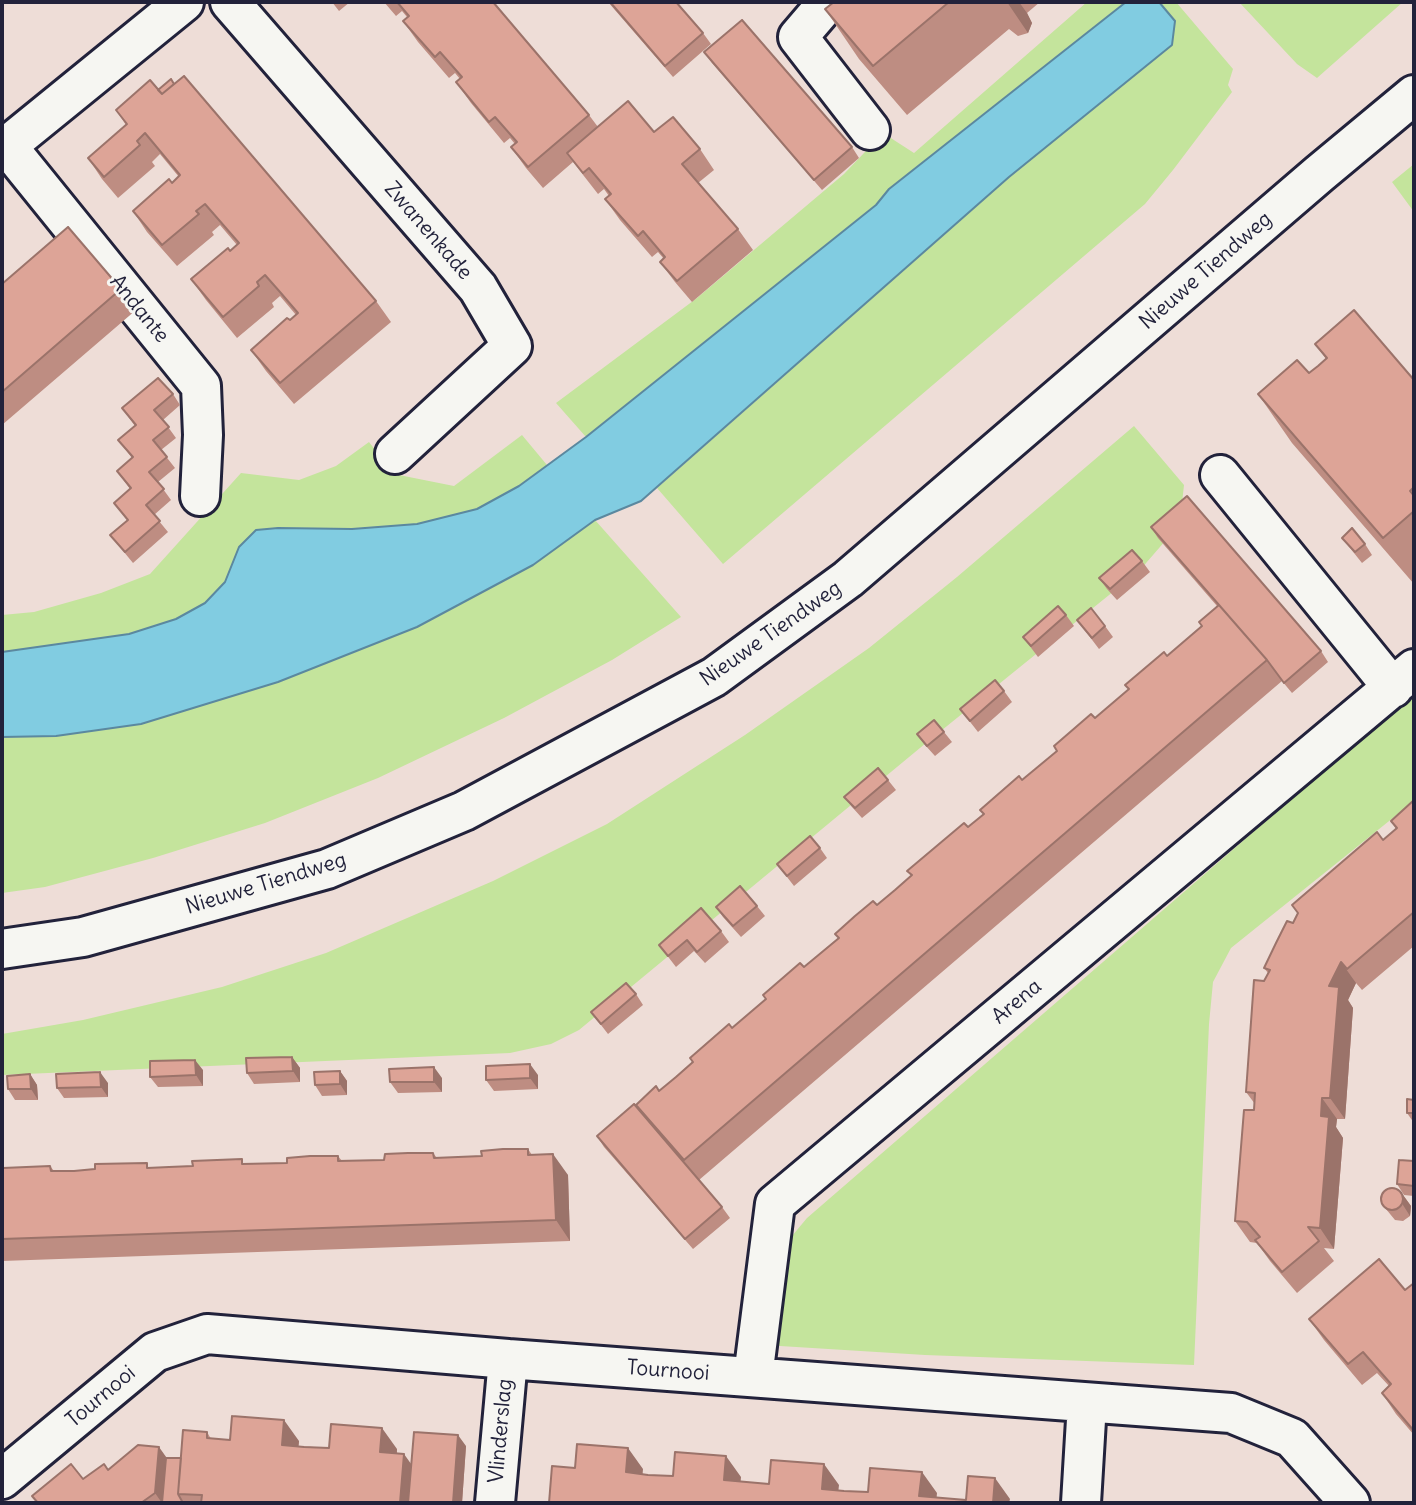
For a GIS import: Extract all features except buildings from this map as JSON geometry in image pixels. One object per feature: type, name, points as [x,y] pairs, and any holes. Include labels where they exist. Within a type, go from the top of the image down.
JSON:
[{"type":"street","name":"Andante","points":[[184,2],[5,148],[201,386],[203,435],[200,496]]},
{"type":"street","name":"Zwanenkade","points":[[230,2],[478,288],[512,346],[395,454]]},
{"type":"street","points":[[828,2],[798,37],[870,131]]},
{"type":"street","name":"Nieuwe Tiendweg","points":[[2,949],[83,937],[327,869],[464,811],[714,677],[848,579],[1414,95]]},
{"type":"street","name":"Arena","points":[[753,1377],[775,1205],[1404,678],[1220,475]]},
{"type":"street","name":"Tournooi","points":[[2,1479],[155,1352],[208,1334],[1231,1413],[1292,1438],[1350,1503]]},
{"type":"street","name":"Vlinderslag","points":[[495,1503],[508,1359]]},
{"type":"street","points":[[1081,1503],[1087,1403]]},
{"type":"green space","points":[[1087,2],[1126,2],[889,189],[876,205],[586,437],[556,403],[697,298],[844,174],[883,133],[914,153]]},
{"type":"green space","points":[[1159,2],[1176,2],[1233,69],[1228,85],[1232,92],[1173,170],[1145,204],[723,564],[657,488],[1009,177],[1172,45],[1175,21]]},
{"type":"green space","points":[[1239,2],[1403,2],[1317,78],[1297,64]]},
{"type":"green space","points":[[1414,164],[1414,212],[1392,182]]},
{"type":"green space","points":[[1134,426],[1184,485],[1181,512],[1166,540],[1140,570],[579,1030],[551,1044],[510,1053],[2,1075],[2,1034],[83,1020],[222,987],[326,953],[493,881],[607,824],[745,735],[869,648]]},
{"type":"green space","points":[[522,435],[547,465],[519,486],[477,509],[417,524],[352,529],[278,528],[239,547],[225,582],[205,603],[176,619],[129,634],[2,652],[2,615],[34,612],[101,593],[150,574],[241,473],[299,480],[336,466],[369,442],[386,464],[399,475],[454,486]]},
{"type":"green space","points":[[595,520],[681,617],[612,660],[504,718],[378,778],[265,823],[153,858],[45,887],[2,893],[2,737],[56,736],[141,724],[278,682],[417,627],[533,565]]},
{"type":"green space","points":[[1414,693],[1414,801],[1231,948],[1213,982],[1194,1365],[925,1355],[764,1345],[781,1259],[792,1236],[807,1218]]},
{"type":"water","points":[[1126,2],[1159,2],[1175,21],[1172,45],[1009,177],[641,501],[595,520],[533,565],[417,627],[278,682],[141,724],[56,736],[2,737],[2,652],[129,634],[176,619],[205,603],[225,582],[239,547],[256,530],[352,529],[417,524],[477,509],[519,486],[586,437],[876,205],[889,189]]}]
